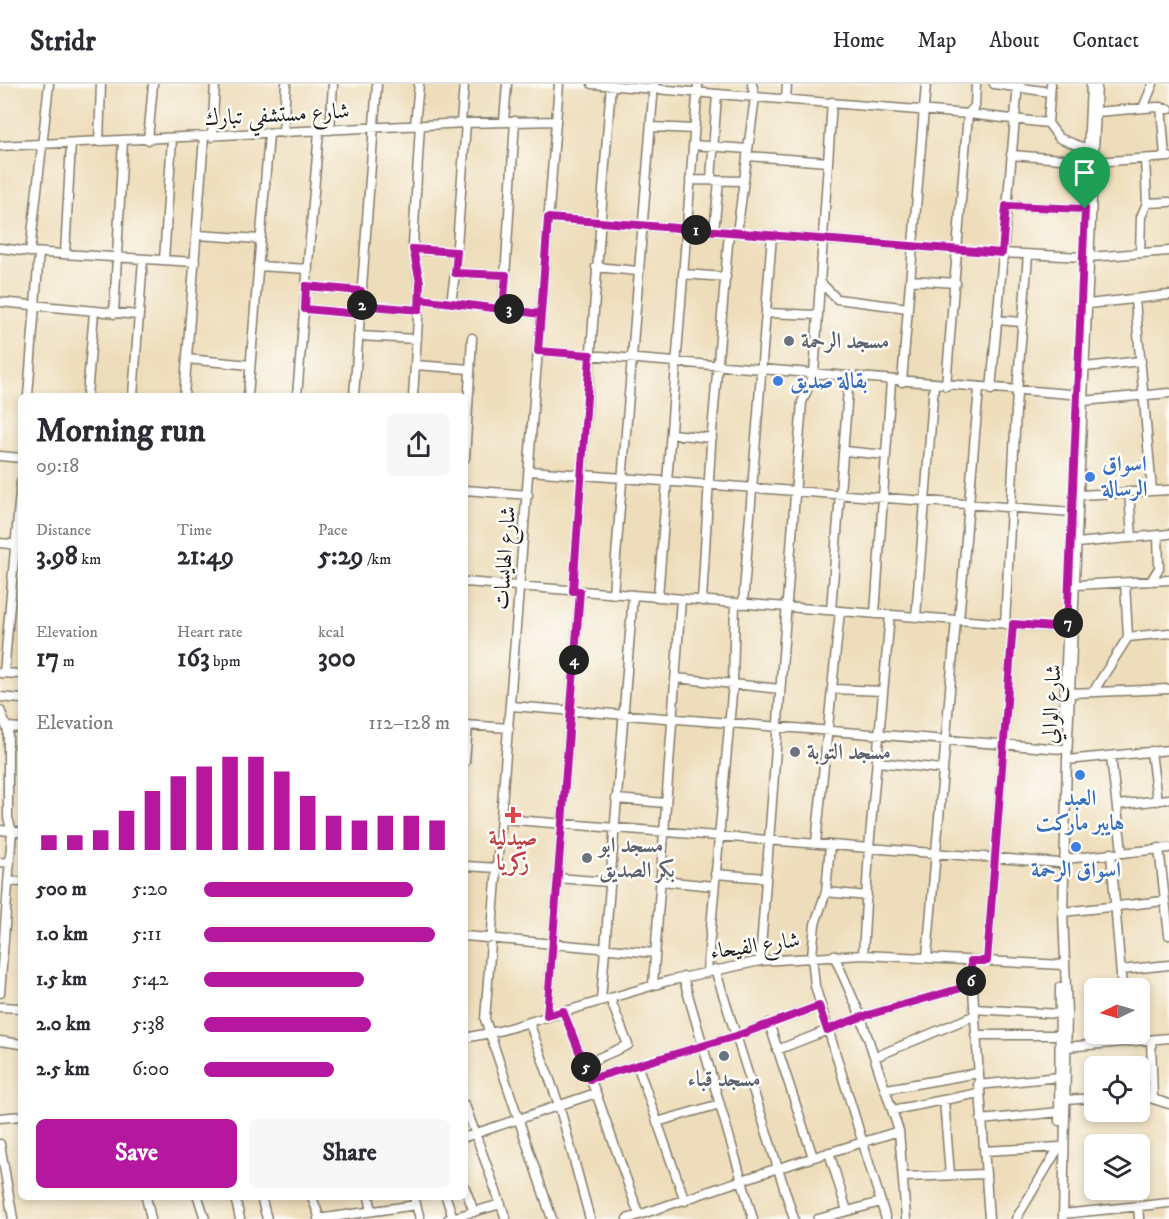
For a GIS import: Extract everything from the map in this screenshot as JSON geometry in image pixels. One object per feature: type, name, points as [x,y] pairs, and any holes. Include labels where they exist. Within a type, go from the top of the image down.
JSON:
[{"type":"street","points":[[28,393],[36,307],[35,253],[42,144],[49,84]]},
{"type":"street","points":[[99,142],[101,84]]},
{"type":"street","points":[[148,140],[153,84]]},
{"type":"street","points":[[184,393],[197,235],[215,84]]},
{"type":"street","points":[[283,132],[286,84]]},
{"type":"street","points":[[330,130],[333,84]]},
{"type":"street","points":[[354,393],[377,84]]},
{"type":"street","points":[[413,393],[420,299],[420,282],[413,249],[419,84]]},
{"type":"street","points":[[451,303],[457,252],[464,84]]},
{"type":"street","points":[[504,121],[507,84]]},
{"type":"street","name":"شارع الهايسات","points":[[552,1219],[489,1034],[486,1014],[559,84]]},
{"type":"street","points":[[592,84],[697,88],[717,94],[832,102],[1048,123]]},
{"type":"street","points":[[702,600],[712,438],[726,277],[748,152],[755,97],[752,84]]},
{"type":"street","points":[[786,99],[787,84]]},
{"type":"street","points":[[902,382],[926,84]]},
{"type":"street","points":[[946,386],[968,114],[975,106],[976,84]]},
{"type":"street","points":[[994,84],[1050,88],[1048,123],[1059,138],[1087,148]]},
{"type":"street","name":"شارع الوالي","points":[[1061,1217],[1059,1035],[1062,748],[1070,629],[1076,585],[1080,495],[1090,162],[1087,148],[1090,84]]},
{"type":"street","name":"شارع الوالي","points":[[1061,1217],[1066,1047],[1061,965],[1064,912],[1062,861],[1071,693],[1072,512],[1085,367],[1088,304],[1085,209],[1097,84]]},
{"type":"street","points":[[1143,108],[1153,84]]},
{"type":"street","points":[[547,1016],[570,710],[581,475],[611,85]]},
{"type":"street","points":[[991,390],[1018,85]]},
{"type":"street","points":[[614,594],[654,87]]},
{"type":"street","points":[[658,597],[697,88]]},
{"type":"street","points":[[714,231],[713,147],[717,94]]},
{"type":"street","points":[[760,961],[802,402],[814,374],[832,102]]},
{"type":"street","points":[[1011,154],[1090,162],[1167,157],[1165,108],[1096,112]]},
{"type":"street","name":"شارع مستشفي تبارك","points":[[0,146],[504,121],[556,121]]},
{"type":"street","points":[[503,309],[515,121]]},
{"type":"street","points":[[651,127],[694,129]]},
{"type":"street","points":[[297,393],[319,131]]},
{"type":"street","points":[[248,393],[269,134]]},
{"type":"street","points":[[164,260],[172,139]]},
{"type":"street","points":[[114,314],[123,141]]},
{"type":"street","points":[[65,255],[71,143]]},
{"type":"street","points":[[693,145],[828,162]]},
{"type":"street","points":[[1140,253],[1141,217],[1147,202],[1145,159]]},
{"type":"street","points":[[690,180],[744,181]]},
{"type":"street","points":[[1147,202],[1169,202]]},
{"type":"street","points":[[1006,206],[1085,209]]},
{"type":"street","points":[[548,218],[1028,255],[1086,257],[1169,251]]},
{"type":"street","points":[[197,235],[260,239]]},
{"type":"street","points":[[772,235],[754,488],[739,603],[718,836],[711,970],[736,1036],[794,1219]]},
{"type":"street","points":[[0,248],[35,253],[195,262]]},
{"type":"street","points":[[413,249],[457,252]]},
{"type":"street","points":[[987,961],[1004,744],[1011,508],[1028,255]]},
{"type":"street","points":[[133,393],[143,259]]},
{"type":"street","points":[[258,266],[308,270]]},
{"type":"street","points":[[596,267],[638,271]]},
{"type":"street","points":[[455,273],[506,275]]},
{"type":"street","points":[[683,274],[726,277]]},
{"type":"street","points":[[910,280],[956,283]]},
{"type":"street","points":[[820,282],[837,299],[908,308]]},
{"type":"street","points":[[306,286],[361,291]]},
{"type":"street","points":[[1088,304],[1169,296]]},
{"type":"street","points":[[420,299],[541,314]]},
{"type":"street","points":[[1135,300],[1152,491]]},
{"type":"street","points":[[0,302],[138,315]]},
{"type":"street","points":[[305,309],[419,310]]},
{"type":"street","points":[[87,393],[94,312]]},
{"type":"street","points":[[767,313],[818,315]]},
{"type":"street","points":[[997,320],[1022,322]]},
{"type":"street","points":[[358,336],[417,339]]},
{"type":"street","points":[[468,414],[472,338]]},
{"type":"street","points":[[538,351],[1082,397],[1169,393]]},
{"type":"street","points":[[187,359],[250,365]]},
{"type":"street","points":[[1085,367],[1141,361]]},
{"type":"street","points":[[415,365],[471,369]]},
{"type":"street","points":[[816,843],[826,730],[833,689],[841,494],[849,377]]},
{"type":"street","points":[[875,614],[891,381]]},
{"type":"street","points":[[916,617],[934,385]]},
{"type":"street","points":[[927,957],[941,769],[958,620],[979,388]]},
{"type":"street","points":[[671,434],[712,438]]},
{"type":"street","points":[[844,452],[886,454]]},
{"type":"street","points":[[0,456],[18,458]]},
{"type":"street","points":[[530,471],[1072,512]]},
{"type":"street","points":[[468,490],[528,495]]},
{"type":"street","points":[[1080,495],[1169,490]]},
{"type":"street","points":[[1129,492],[1132,538]]},
{"type":"street","points":[[1077,543],[1169,534]]},
{"type":"street","points":[[1150,581],[1159,567],[1158,535]]},
{"type":"street","points":[[0,543],[18,545],[2,673],[18,674]]},
{"type":"street","points":[[1076,585],[1169,580]]},
{"type":"street","points":[[468,582],[1070,629]]},
{"type":"street","points":[[1093,692],[1128,637],[1125,583]]},
{"type":"street","points":[[601,1000],[633,595]]},
{"type":"street","points":[[653,985],[681,599]]},
{"type":"street","points":[[863,955],[869,848],[890,615]]},
{"type":"street","points":[[1128,637],[1169,633]]},
{"type":"street","points":[[676,678],[780,689]]},
{"type":"street","points":[[833,689],[883,691]]},
{"type":"street","points":[[1071,693],[1169,689]]},
{"type":"street","points":[[0,698],[18,699]]},
{"type":"street","points":[[511,706],[1062,748]]},
{"type":"street","points":[[0,710],[8,728],[4,777],[8,818],[17,831]]},
{"type":"street","points":[[468,725],[509,728]]},
{"type":"street","points":[[8,728],[18,728]]},
{"type":"street","points":[[1067,760],[1111,758],[1169,750]]},
{"type":"street","points":[[1151,751],[1157,801]]},
{"type":"street","points":[[1111,758],[1122,851]]},
{"type":"street","points":[[878,762],[941,769]]},
{"type":"street","points":[[616,799],[666,803]]},
{"type":"street","points":[[1118,805],[1169,799]]},
{"type":"street","points":[[502,819],[996,858],[1062,861],[1122,851],[1169,848]]},
{"type":"street","points":[[0,830],[17,831]]},
{"type":"street","points":[[0,993],[3,919],[8,881],[5,862],[17,831]]},
{"type":"street","points":[[830,845],[826,892],[815,924],[812,956],[819,1006],[886,1219]]},
{"type":"street","points":[[1159,848],[1169,935]]},
{"type":"street","points":[[1111,853],[1121,978]]},
{"type":"street","points":[[468,866],[498,868]]},
{"type":"street","points":[[715,874],[765,878]]},
{"type":"street","points":[[557,878],[609,882]]},
{"type":"street","points":[[8,881],[18,882]]},
{"type":"street","points":[[661,881],[714,886]]},
{"type":"street","points":[[826,892],[867,896]]},
{"type":"street","points":[[1064,912],[1164,902]]},
{"type":"street","points":[[468,936],[655,953]]},
{"type":"street","points":[[834,955],[861,1017],[900,1131],[906,1219]]},
{"type":"street","name":"شارع الفيحاء","points":[[468,1038],[489,1034],[683,977],[760,961],[812,956],[863,955],[1061,965]]},
{"type":"street","points":[[971,961],[989,1219]]},
{"type":"street","points":[[1121,970],[1169,965]]},
{"type":"street","points":[[683,977],[753,1219]]},
{"type":"street","points":[[777,1050],[861,1017],[972,985]]},
{"type":"street","points":[[585,1064],[628,1045],[610,998]]},
{"type":"street","points":[[590,1079],[638,1067],[736,1036],[819,1006]]},
{"type":"street","points":[[0,1007],[18,1008]]},
{"type":"street","points":[[563,1011],[596,1093],[639,1215]]},
{"type":"street","points":[[875,1057],[973,1013],[1060,1014]]},
{"type":"street","points":[[528,1022],[559,1105],[590,1219]]},
{"type":"street","points":[[769,1023],[813,1157]]},
{"type":"street","points":[[975,1035],[1059,1035]]},
{"type":"street","points":[[1153,1098],[1151,1040],[1169,1038]]},
{"type":"street","points":[[0,1041],[18,1044]]},
{"type":"street","points":[[1066,1047],[1086,1044]]},
{"type":"street","points":[[638,1067],[685,1201]]},
{"type":"street","points":[[886,1089],[978,1072]]},
{"type":"street","points":[[893,1110],[944,1100],[979,1089],[1059,1077]]},
{"type":"street","points":[[468,1136],[596,1093]]},
{"type":"street","points":[[1150,1097],[1169,1104]]},
{"type":"street","points":[[1065,1100],[1084,1099]]},
{"type":"street","points":[[944,1100],[950,1175]]},
{"type":"street","points":[[657,1122],[720,1104]]},
{"type":"street","points":[[981,1120],[1059,1112]]},
{"type":"street","points":[[468,1114],[506,1219]]},
{"type":"street","points":[[0,1118],[18,1116]]},
{"type":"street","points":[[627,1219],[813,1157],[900,1131]]},
{"type":"street","points":[[0,1143],[13,1219]]},
{"type":"street","points":[[984,1151],[1059,1147]]},
{"type":"street","points":[[1016,1219],[1059,1147]]},
{"type":"street","points":[[829,1152],[847,1211]]},
{"type":"street","points":[[904,1178],[986,1174]]},
{"type":"street","points":[[468,1196],[474,1212]]},
{"type":"street","points":[[147,1200],[151,1219]]},
{"type":"street","points":[[199,1200],[205,1219]]},
{"type":"street","points":[[236,1200],[240,1219]]},
{"type":"street","points":[[262,1200],[267,1219]]},
{"type":"street","points":[[313,1200],[319,1219],[415,1201],[420,1219]]},
{"type":"street","points":[[370,1200],[372,1210]]},
{"type":"street","points":[[447,1200],[451,1218],[501,1204]]},
{"type":"street","points":[[818,1219],[881,1202]]},
{"type":"street","points":[[1061,1217],[1100,1215],[1138,1206],[1169,1203]]},
{"type":"street","points":[[1138,1206],[1139,1219]]},
{"type":"place","name":"مسجد الرحمة","points":[[789,341]]},
{"type":"place","name":"بقالة صديق","points":[[778,381]]},
{"type":"place","name":"اسواق الرسالة","points":[[1090,477]]},
{"type":"place","name":"مسجد التوبة","points":[[795,752]]},
{"type":"place","name":"العبد هايبر ماركت","points":[[1080,775]]},
{"type":"place","name":"صيدلية زكريا","points":[[513,815]]},
{"type":"place","name":"اسواق الرحمة","points":[[1076,847]]},
{"type":"place","name":"مسجد ابو بكر الصديق","points":[[587,858]]},
{"type":"place","name":"مسجد قباء","points":[[724,1056]]},
{"type":"route","points":[[1085,209],[1006,206],[1002,253],[548,218],[541,314],[420,299],[419,310],[360,305],[361,291],[306,286],[305,309],[359,314],[360,305],[419,310],[420,282],[413,249],[457,252],[455,273],[506,275],[503,309],[541,314],[538,351],[590,355],[573,591],[580,591],[547,1016],[563,1011],[590,1079],[638,1067],[736,1036],[819,1006],[827,1030],[861,1017],[972,985],[971,961],[987,961],[1013,624],[1067,628],[1085,209]]}]
